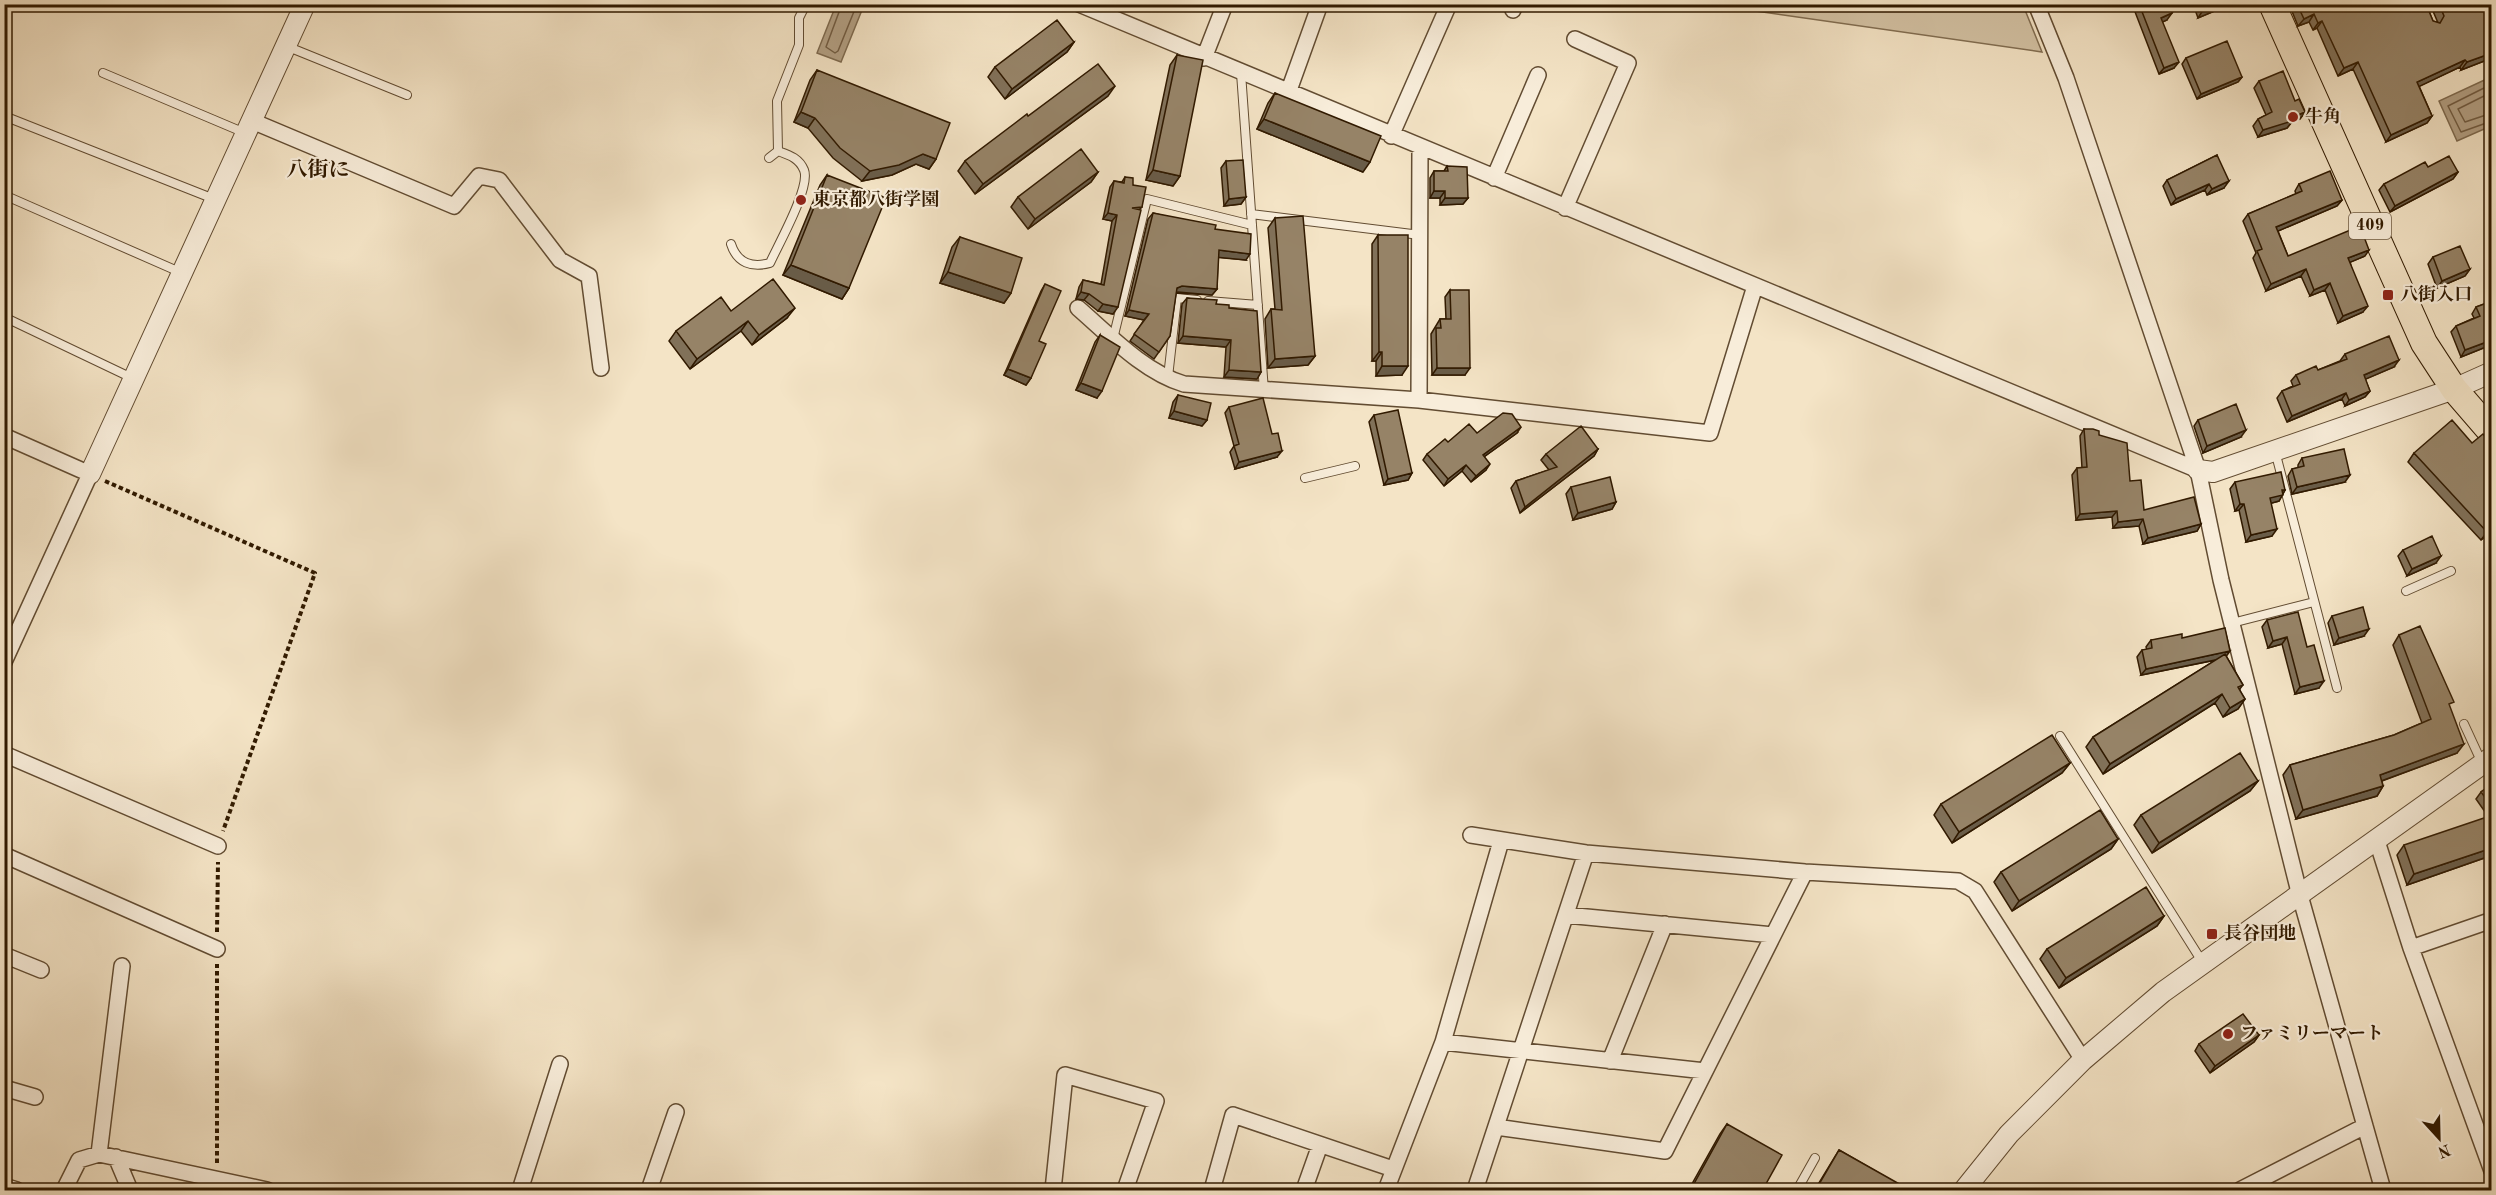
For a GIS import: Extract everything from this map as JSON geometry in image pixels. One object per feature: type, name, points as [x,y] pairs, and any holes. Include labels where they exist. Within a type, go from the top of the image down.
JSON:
[{"type":"highway","name":"409","points":[[2272,4],[2392,277],[2424,343],[2454,389],[2492,433]]},
{"type":"street","points":[[4,662],[305,4]]},
{"type":"street","points":[[1079,4],[1391,136],[2198,470],[2213,472],[2274,449],[2454,389],[2492,372]]},
{"type":"street","points":[[1204,58],[1225,4]]},
{"type":"street","points":[[1288,93],[1320,4]]},
{"type":"street","points":[[1391,136],[1449,4]]},
{"type":"street","points":[[2036,4],[2070,90],[2198,470],[2232,623],[2299,892],[2383,1191]]},
{"type":"street","points":[[1565,208],[1628,63],[1575,39]]},
{"type":"street","points":[[1494,178],[1538,75]]},
{"type":"street","points":[[249,127],[454,206],[479,176],[499,180],[560,260],[589,276],[601,368]]},
{"type":"street","points":[[1419,400],[1420,148]]},
{"type":"street","points":[[1078,308],[1113,339],[1168,379],[1184,384],[1419,400],[1710,433],[1755,286]]},
{"type":"street","points":[[4,436],[90,474]]},
{"type":"street","points":[[4,754],[218,846]]},
{"type":"street","points":[[1964,1191],[2009,1134],[2082,1059],[2203,963],[2299,892],[2487,760]]},
{"type":"street","points":[[1471,835],[1586,853],[1805,872],[1958,881],[1975,891],[2082,1059]]},
{"type":"street","points":[[2376,837],[2411,948],[2492,1171]]},
{"type":"street","points":[[1386,1191],[1443,1042],[1502,841]]},
{"type":"street","points":[[1475,1191],[1586,853]]},
{"type":"street","points":[[4,855],[217,949]]},
{"type":"street","points":[[1496,1127],[1665,1151],[1805,872]]},
{"type":"street","points":[[1566,915],[1773,935]]},
{"type":"street","points":[[2411,948],[2492,920]]},
{"type":"street","points":[[1610,1061],[1665,924]]},
{"type":"street","points":[[4,955],[41,970]]},
{"type":"street","points":[[99,1154],[122,966]]},
{"type":"street","points":[[1443,1042],[1705,1071]]},
{"type":"street","points":[[519,1191],[560,1064]]},
{"type":"street","points":[[1053,1191],[1065,1076],[1156,1101],[1125,1191]]},
{"type":"street","points":[[4,1088],[35,1097]]},
{"type":"street","points":[[649,1191],[676,1112]]},
{"type":"street","points":[[1212,1191],[1233,1115],[1393,1169]]},
{"type":"street","points":[[2240,1191],[2365,1126]]},
{"type":"street","points":[[1304,1191],[1320,1144]]},
{"type":"street","points":[[64,1191],[70,1172],[79,1160],[99,1154],[264,1190]]},
{"type":"street","points":[[116,1157],[130,1191]]},
{"type":"street","points":[[4,1186],[16,1191]]},
{"type":"lane","points":[[778,151],[777,101],[800,45],[799,18],[806,4]]},
{"type":"lane","points":[[286,46],[407,95]]},
{"type":"lane","points":[[103,73],[249,127]]},
{"type":"lane","points":[[1240,73],[1264,391]]},
{"type":"lane","points":[[6,119],[216,200]]},
{"type":"lane","points":[[769,158],[778,151]]},
{"type":"lane","points":[[731,244],[734,253],[745,263],[756,267],[770,263],[804,188],[805,172],[797,159],[778,151]]},
{"type":"lane","points":[[4,195],[182,273]]},
{"type":"lane","points":[[1113,339],[1147,199],[1252,225]]},
{"type":"lane","points":[[1251,214],[1420,235]]},
{"type":"lane","points":[[1168,379],[1178,298],[1258,305]]},
{"type":"lane","points":[[4,317],[134,379]]},
{"type":"lane","points":[[2274,449],[2337,688]]},
{"type":"lane","points":[[1305,478],[1355,466]]},
{"type":"lane","points":[[2406,591],[2451,571]]},
{"type":"lane","points":[[2232,623],[2314,602]]},
{"type":"lane","points":[[2464,724],[2487,760]]},
{"type":"lane","points":[[2060,736],[2203,963]]},
{"type":"lane","points":[[1797,1191],[1815,1158]]},
{"type":"path","points":[[90,474],[315,573],[218,846],[217,1179]]},
{"type":"shaded area","points":[[1714,5],[2023,5],[2042,52]]},
{"type":"water","points":[[836,5],[864,5],[841,62],[817,53]]},
{"type":"water","points":[[2491,77],[2491,126],[2457,141],[2439,101]]},
{"type":"building","points":[[2139,4],[2168,4],[2172,13],[2161,18],[2179,62],[2164,68]]},
{"type":"building","points":[[2201,4],[2218,4],[2203,10]]},
{"type":"building","points":[[2297,4],[2426,4],[2433,21],[2440,23],[2444,16],[2439,4],[2489,4],[2492,10],[2492,53],[2467,62],[2465,60],[2417,82],[2432,116],[2391,135],[2358,62],[2344,68],[2322,21],[2318,23],[2314,14],[2304,19]]},
{"type":"building","points":[[1057,20],[1074,42],[1012,89],[995,67]]},
{"type":"building","points":[[2227,41],[2242,77],[2201,94],[2186,58]]},
{"type":"building","points":[[1177,55],[1203,60],[1180,176],[1153,170]]},
{"type":"building","points":[[1098,64],[1115,86],[983,184],[965,161]]},
{"type":"building","points":[[817,70],[950,123],[936,159],[923,154],[899,165],[870,171],[840,148],[815,118],[801,112]]},
{"type":"building","points":[[2283,71],[2295,101],[2299,99],[2305,112],[2291,118],[2292,121],[2263,130],[2258,119],[2272,112],[2259,81]]},
{"type":"building","points":[[1275,93],[1381,136],[1370,162],[1264,119]]},
{"type":"building","points":[[1081,149],[1098,172],[1035,219],[1018,197]]},
{"type":"building","points":[[2217,155],[2229,181],[2212,189],[2209,184],[2176,199],[2167,180]]},
{"type":"building","points":[[2449,156],[2458,172],[2395,206],[2384,184],[2425,162],[2428,167]]},
{"type":"building","points":[[1243,160],[1246,197],[1229,199],[1226,161]]},
{"type":"building","points":[[1447,166],[1467,167],[1468,198],[1445,198],[1445,191],[1434,191],[1434,171],[1448,171]]},
{"type":"building","points":[[2330,171],[2342,200],[2276,227],[2288,256],[2360,226],[2369,250],[2348,258],[2368,306],[2343,316],[2330,283],[2314,290],[2306,269],[2271,284],[2257,251],[2262,249],[2248,214],[2302,191],[2299,184]]},
{"type":"building","points":[[827,175],[886,198],[849,288],[791,265]]},
{"type":"building","points":[[1125,177],[1133,178],[1133,185],[1146,187],[1142,207],[1132,208],[1141,210],[1118,307],[1103,304],[1089,294],[1081,292],[1083,280],[1104,285],[1117,215],[1108,213],[1114,181],[1124,183]]},
{"type":"building","points":[[1153,213],[1216,225],[1215,229],[1251,234],[1250,254],[1219,250],[1217,289],[1182,286],[1177,288],[1170,336],[1159,352],[1134,334],[1149,314],[1129,310]]},
{"type":"building","points":[[1303,216],[1315,356],[1275,359],[1271,309],[1282,310],[1275,218]]},
{"type":"building","points":[[1378,235],[1408,235],[1408,366],[1382,366],[1382,352],[1379,352]]},
{"type":"building","points":[[960,237],[1022,258],[1011,293],[948,272]]},
{"type":"building","points":[[2460,246],[2470,269],[2442,281],[2433,257]]},
{"type":"building","points":[[773,279],[795,308],[759,335],[748,321],[697,359],[676,331],[721,297],[731,311]]},
{"type":"building","points":[[1045,284],[1061,291],[1039,341],[1046,344],[1031,378],[1008,369]]},
{"type":"building","points":[[1450,290],[1469,290],[1470,368],[1437,368],[1436,328],[1441,328],[1440,319],[1451,319]]},
{"type":"building","points":[[1187,298],[1217,300],[1216,304],[1229,305],[1229,308],[1257,311],[1261,372],[1229,370],[1231,340],[1183,336]]},
{"type":"building","points":[[2492,301],[2492,340],[2465,350],[2456,326],[2480,316],[2476,307]]},
{"type":"building","points":[[1100,335],[1120,347],[1102,391],[1081,383]]},
{"type":"building","points":[[2389,336],[2399,360],[2364,375],[2370,391],[2349,400],[2346,393],[2292,416],[2282,391],[2300,384],[2296,375],[2316,366],[2318,370],[2347,359],[2345,354]]},
{"type":"building","points":[[1178,395],[1211,403],[1207,420],[1174,411]]},
{"type":"building","points":[[1263,398],[1272,434],[1278,433],[1282,451],[1239,462],[1234,446],[1239,444],[1229,407]]},
{"type":"building","points":[[2236,404],[2246,430],[2207,446],[2198,420]]},
{"type":"building","points":[[1398,410],[1412,473],[1388,479],[1374,415]]},
{"type":"building","points":[[1503,413],[1512,414],[1521,427],[1483,455],[1490,464],[1476,476],[1466,465],[1448,479],[1427,454],[1445,439],[1448,442],[1469,424],[1477,433]]},
{"type":"building","points":[[2452,420],[2472,443],[2483,434],[2492,444],[2492,528],[2487,532],[2414,453]]},
{"type":"building","points":[[1581,426],[1598,449],[1525,507],[1516,481],[1557,467],[1546,454]]},
{"type":"building","points":[[2084,429],[2093,429],[2099,431],[2099,435],[2127,443],[2130,481],[2141,480],[2144,510],[2194,497],[2201,524],[2148,538],[2143,519],[2118,522],[2117,511],[2080,514],[2077,468],[2087,467]]},
{"type":"building","points":[[2344,449],[2350,475],[2297,487],[2292,469],[2304,466],[2302,458]]},
{"type":"building","points":[[2281,472],[2285,490],[2282,490],[2283,495],[2270,498],[2277,529],[2251,535],[2244,504],[2240,504],[2235,482]]},
{"type":"building","points":[[1610,477],[1616,502],[1578,513],[1571,487]]},
{"type":"building","points":[[2432,536],[2441,556],[2412,569],[2403,550]]},
{"type":"building","points":[[2363,607],[2369,629],[2339,638],[2332,616]]},
{"type":"building","points":[[2298,612],[2307,647],[2314,645],[2324,681],[2300,687],[2287,637],[2273,641],[2267,620]]},
{"type":"building","points":[[2420,626],[2454,702],[2449,704],[2464,744],[2380,775],[2383,786],[2303,810],[2290,765],[2394,735],[2431,719],[2399,635]]},
{"type":"building","points":[[2225,628],[2230,651],[2146,669],[2142,650],[2152,648],[2151,640],[2182,634],[2182,638]]},
{"type":"building","points":[[2225,654],[2243,685],[2238,687],[2245,699],[2230,708],[2222,694],[2110,764],[2093,737]]},
{"type":"building","points":[[2052,735],[2070,763],[1959,832],[1941,804]]},
{"type":"building","points":[[2240,753],[2258,781],[2159,843],[2141,815]]},
{"type":"building","points":[[2492,784],[2492,807],[2481,792]]},
{"type":"building","points":[[2100,810],[2118,839],[2019,901],[2001,872]]},
{"type":"building","points":[[2484,818],[2492,839],[2492,848],[2414,874],[2404,845]]},
{"type":"building","points":[[2146,887],[2164,916],[2066,978],[2047,949]]},
{"type":"building","points":[[2243,1014],[2259,1035],[2215,1066],[2199,1044]]},
{"type":"building","points":[[1727,1124],[1782,1155],[1762,1191],[1690,1191]]},
{"type":"building","points":[[1839,1150],[1910,1190],[1910,1191],[1815,1191]]},
{"type":"place","name":"牛角","points":[[2293,117]]},
{"type":"place","name":"東京都八街学園","points":[[801,200]]},
{"type":"place","name":"八街入口","points":[[2388,295]]},
{"type":"place","name":"長谷団地","points":[[2212,934]]},
{"type":"place","name":"ファミリーマート","points":[[2228,1034]]},
{"type":"district","name":"八街に","points":[[318,170]]}]
